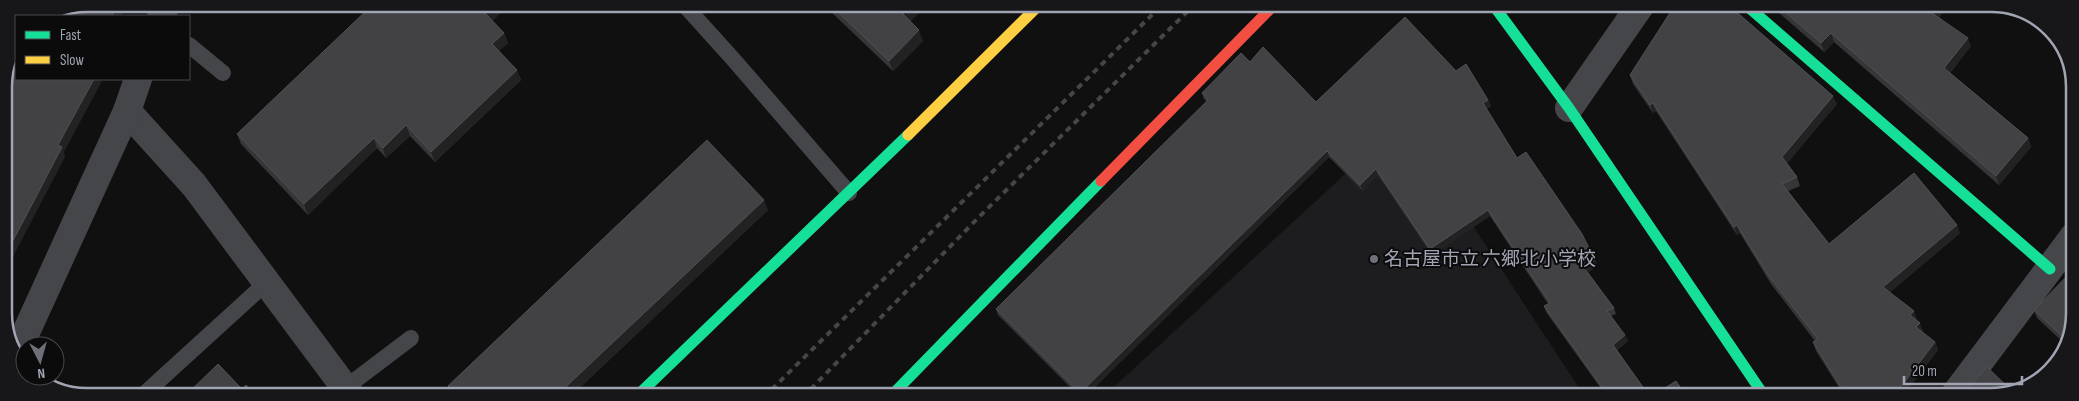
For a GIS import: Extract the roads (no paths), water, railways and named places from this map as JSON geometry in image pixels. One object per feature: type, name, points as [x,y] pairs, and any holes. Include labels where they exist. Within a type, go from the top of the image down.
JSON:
[{"type":"street","points":[[645,388],[1032,12]]},
{"type":"street","points":[[899,388],[1267,12]]},
{"type":"street","points":[[1498,12],[1569,108],[1759,388]]},
{"type":"street","points":[[1569,108],[1636,12]]},
{"type":"street","points":[[1754,12],[2050,269]]},
{"type":"street","points":[[24,336],[127,111],[138,80]]},
{"type":"street","points":[[127,111],[194,185],[345,388]]},
{"type":"street","points":[[1960,388],[2066,247]]},
{"type":"lane","points":[[691,12],[849,192]]},
{"type":"lane","points":[[190,46],[223,73]]},
{"type":"lane","points":[[150,388],[266,283]]},
{"type":"lane","points":[[353,388],[411,338]]},
{"type":"railway","points":[[773,388],[1155,12]]},
{"type":"railway","points":[[812,388],[977,219],[1187,12]]},
{"type":"place","name":"名古屋市立 六郷北小学校","points":[[1374,259]]}]
